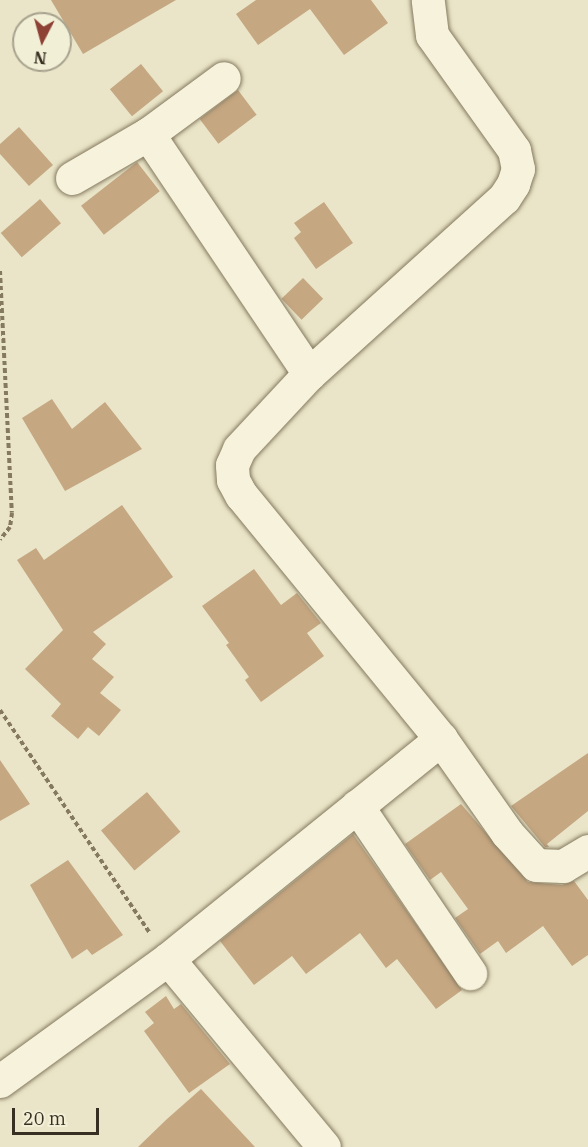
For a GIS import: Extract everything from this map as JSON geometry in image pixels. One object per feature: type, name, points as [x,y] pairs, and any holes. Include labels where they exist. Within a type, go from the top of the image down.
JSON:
[{"type":"street","points":[[428,0],[432,35],[513,150],[518,169],[513,184],[504,198],[309,374],[239,449],[231,465],[233,480],[241,495],[441,739],[507,833],[536,865],[551,868],[585,861]]},
{"type":"street","points":[[72,178],[148,134],[224,78]]},
{"type":"street","points":[[148,134],[309,374]]},
{"type":"street","points":[[0,1081],[168,959],[441,739]]},
{"type":"street","points":[[357,806],[470,973]]},
{"type":"street","points":[[168,959],[324,1147]]},
{"type":"path","points":[[0,271],[12,513],[10,527],[0,540]]},
{"type":"path","points":[[0,710],[168,959]]},
{"type":"building","points":[[51,0],[176,0],[83,54],[72,35],[72,12],[58,12]]},
{"type":"building","points":[[256,0],[371,0],[388,23],[344,55],[310,9],[258,45],[236,14]]},
{"type":"building","points":[[141,64],[163,91],[132,116],[110,89]]},
{"type":"building","points":[[238,90],[257,115],[218,144],[200,119]]},
{"type":"building","points":[[19,127],[53,165],[29,186],[0,154],[0,144]]},
{"type":"building","points":[[137,162],[160,191],[104,235],[81,206]]},
{"type":"building","points":[[40,199],[61,223],[22,257],[1,233]]},
{"type":"building","points":[[324,202],[353,243],[316,269],[294,238],[301,232],[294,223]]},
{"type":"building","points":[[303,278],[323,299],[302,320],[281,299]]},
{"type":"building","points":[[52,399],[72,429],[105,402],[142,449],[65,491],[22,418]]},
{"type":"building","points":[[122,505],[173,577],[93,632],[106,644],[92,659],[114,677],[100,693],[121,710],[99,736],[88,727],[78,739],[51,716],[61,704],[25,669],[63,630],[17,560],[36,548],[44,560]]},
{"type":"building","points":[[254,569],[281,605],[297,593],[321,623],[307,633],[324,656],[261,702],[245,680],[249,677],[226,645],[229,643],[202,606]]},
{"type":"building","points":[[588,753],[588,811],[547,844],[549,847],[545,847],[511,806]]},
{"type":"building","points":[[0,760],[30,804],[0,821]]},
{"type":"building","points":[[147,792],[180,832],[134,870],[101,831]]},
{"type":"building","points":[[461,804],[528,882],[562,885],[574,881],[588,900],[588,955],[572,966],[543,926],[506,953],[498,941],[480,954],[455,918],[468,909],[441,872],[430,880],[405,844]]},
{"type":"building","points":[[353,834],[462,990],[436,1009],[397,959],[386,968],[360,933],[306,974],[292,956],[254,985],[220,941]]},
{"type":"building","points":[[68,860],[123,935],[92,955],[87,949],[72,959],[30,885]]},
{"type":"building","points":[[166,996],[174,1009],[181,1004],[230,1064],[189,1093],[144,1031],[154,1023],[145,1012]]},
{"type":"building","points":[[201,1089],[255,1147],[138,1147],[167,1119]]}]
